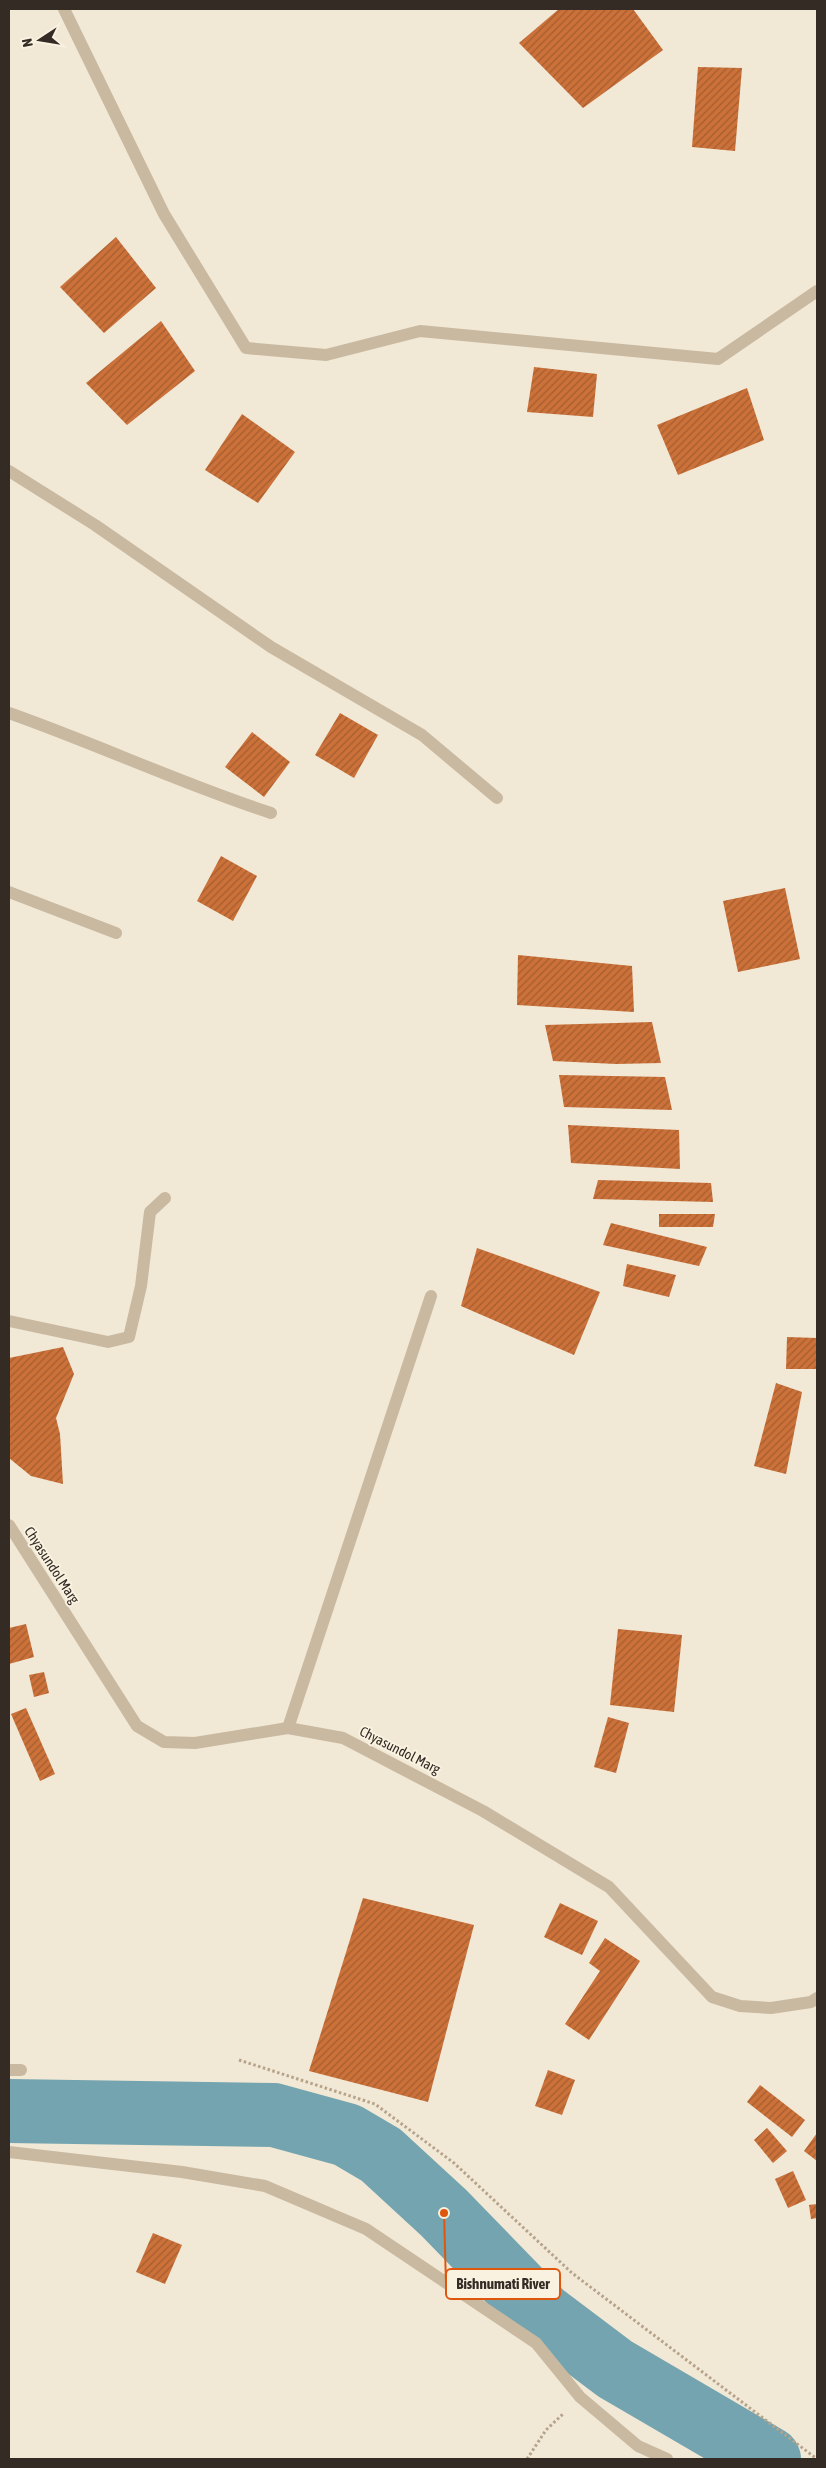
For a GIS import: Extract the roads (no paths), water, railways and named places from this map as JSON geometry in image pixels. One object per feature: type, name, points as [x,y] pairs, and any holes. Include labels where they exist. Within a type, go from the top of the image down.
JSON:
[{"type":"street","points":[[64,9],[164,214],[246,348],[326,355],[420,331],[718,359],[817,291]]},
{"type":"street","points":[[9,471],[94,525],[272,647],[422,735],[497,798]]},
{"type":"street","points":[[9,713],[61,731],[208,792],[271,813]]},
{"type":"street","points":[[9,892],[116,934]]},
{"type":"street","points":[[9,1320],[108,1342],[129,1337],[141,1286],[150,1212],[165,1198]]},
{"type":"street","points":[[288,1728],[431,1296]]},
{"type":"street","name":"Chyasundol Marg","points":[[9,1525],[137,1726],[164,1742],[195,1743],[288,1728],[343,1738],[475,1807],[572,1863],[609,1887],[712,1997],[740,2006],[771,2008],[811,2002],[817,1998]]},
{"type":"street","points":[[9,2152],[182,2172],[264,2186],[366,2229],[536,2343],[580,2397],[638,2446],[667,2459]]},
{"type":"waterway","points":[[9,2111],[274,2115],[347,2135],[381,2155],[444,2213],[542,2314],[615,2369],[769,2459]]},
{"type":"place","name":"Bishnumati River","points":[[444,2213]]}]
